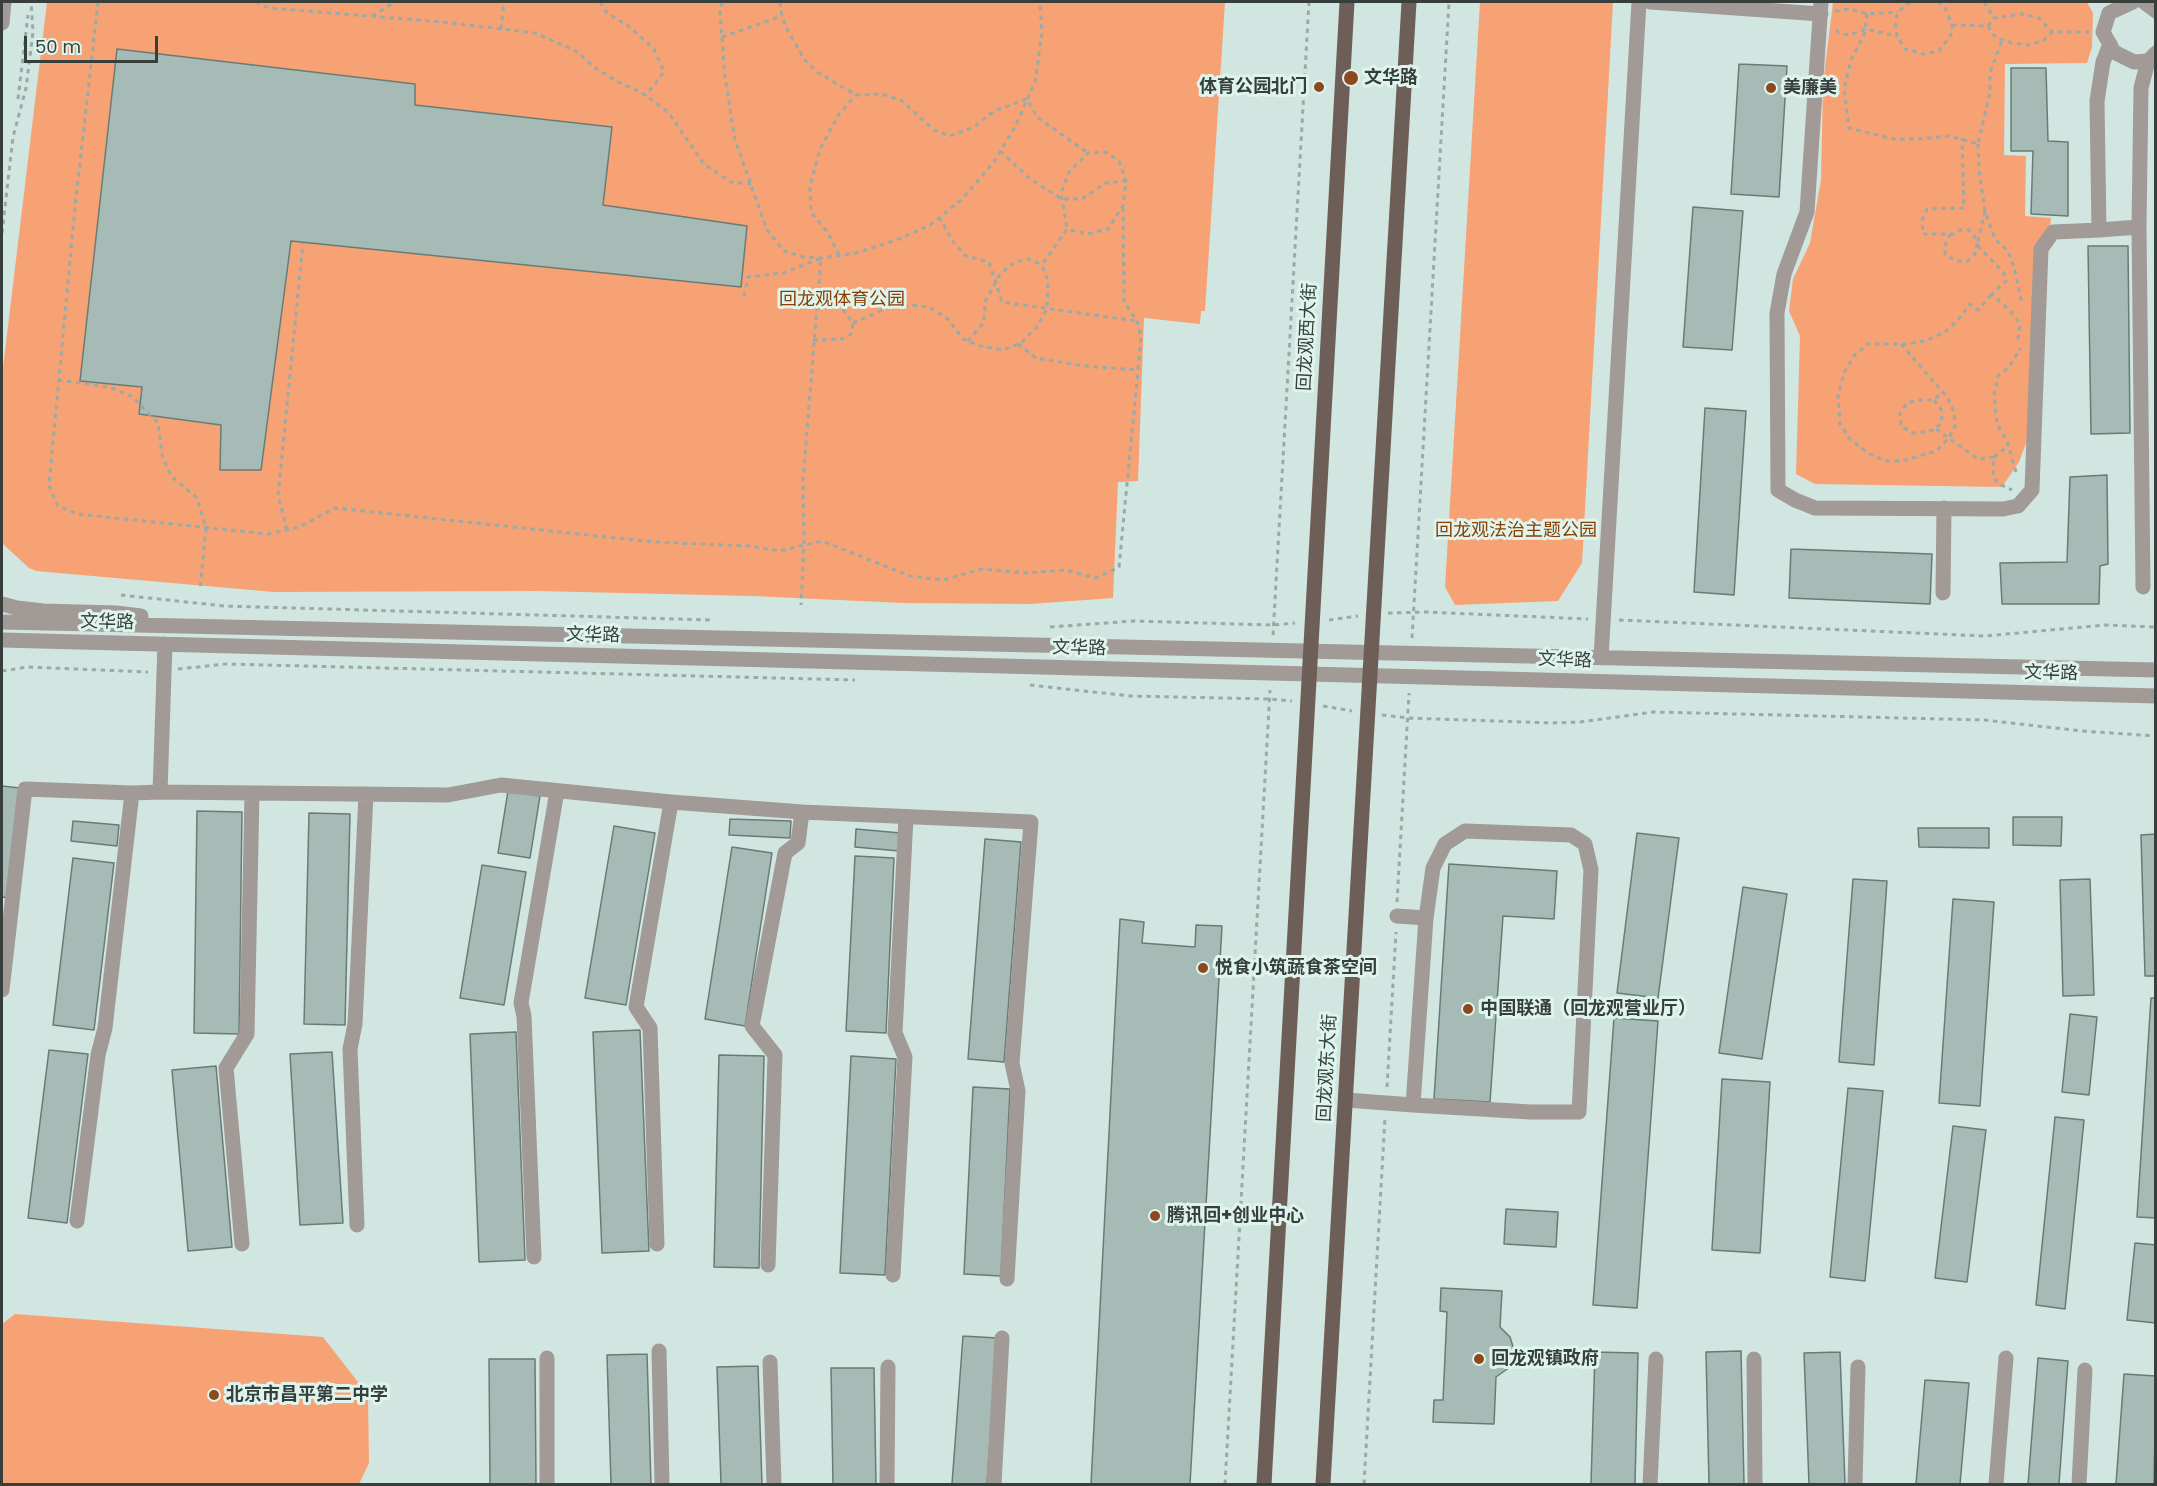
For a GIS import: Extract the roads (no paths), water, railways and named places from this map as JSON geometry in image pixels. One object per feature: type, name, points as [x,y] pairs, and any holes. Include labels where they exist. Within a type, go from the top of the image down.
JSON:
[{"type":"main road","name":"回龙观西大街","points":[[1309,674],[1347,2]]},
{"type":"main road","points":[[1371,653],[1409,2]]},
{"type":"main road","name":"回龙观东大街","points":[[1323,1485],[1371,653]]},
{"type":"main road","points":[[1264,1485],[1309,674]]},
{"type":"street","points":[[2,23],[4,2]]},
{"type":"street","points":[[1601,658],[1639,2]]},
{"type":"street","points":[[1650,2],[1821,8],[1808,212],[1784,274],[1777,313],[1778,490],[1795,500],[1815,508],[2003,508],[2018,506],[2032,490],[2041,249],[2053,232],[2139,227]]},
{"type":"street","points":[[2099,230],[2097,101],[2108,7],[2133,2]]},
{"type":"street","points":[[2144,2],[2156,11]]},
{"type":"street","points":[[2106,38],[2114,52],[2134,62],[2152,57]]},
{"type":"street","points":[[2143,587],[2139,227],[2141,88],[2152,57]]},
{"type":"street","points":[[1943,593],[1944,508]]},
{"type":"street","points":[[2,604],[36,610],[136,615],[210,627]]},
{"type":"street","name":"文华路","points":[[2,622],[2156,670]]},
{"type":"street","name":"文华路","points":[[2,640],[2156,696]]},
{"type":"street","points":[[2,650],[33,644],[72,642]]},
{"type":"street","points":[[160,792],[165,644]]},
{"type":"street","points":[[2,990],[25,789],[132,793],[448,795],[501,785],[802,812],[1031,822],[1012,1063],[1018,1091],[1007,1279]]},
{"type":"street","points":[[534,1257],[524,1016],[521,1003],[557,791]]},
{"type":"street","points":[[77,1221],[98,1055],[105,1028],[132,793]]},
{"type":"street","points":[[242,1244],[226,1068],[247,1034],[252,793]]},
{"type":"street","points":[[357,1225],[350,1049],[355,1024],[366,794]]},
{"type":"street","points":[[657,1244],[650,1028],[636,1007],[671,802]]},
{"type":"street","points":[[768,1265],[775,1055],[752,1026],[784,852],[798,843],[802,812]]},
{"type":"street","points":[[893,1275],[905,1058],[895,1033],[906,817]]},
{"type":"street","points":[[1346,1100],[1413,1105],[1531,1112],[1579,1112],[1591,870],[1585,844],[1571,835],[1465,831],[1445,844],[1432,868],[1426,918],[1413,1105]]},
{"type":"street","points":[[1396,916],[1426,918]]},
{"type":"street","points":[[994,1485],[1002,1338]]},
{"type":"street","points":[[659,1351],[662,1485]]},
{"type":"street","points":[[1996,1485],[2006,1358]]},
{"type":"street","points":[[547,1359],[547,1485]]},
{"type":"street","points":[[1650,1485],[1656,1359]]},
{"type":"street","points":[[1754,1359],[1755,1485]]},
{"type":"street","points":[[770,1362],[774,1485]]},
{"type":"street","points":[[887,1485],[888,1367]]},
{"type":"street","points":[[1855,1485],[1858,1367]]},
{"type":"street","points":[[2079,1485],[2085,1371]]},
{"type":"place","name":"文华路","points":[[1351,78]]},
{"type":"place","name":"体育公园北门","points":[[1319,87]]},
{"type":"place","name":"美廉美","points":[[1771,88]]},
{"type":"place","name":"悦食小筑蔬食茶空间","points":[[1203,968]]},
{"type":"place","name":"中国联通（回龙观营业厅）","points":[[1468,1009]]},
{"type":"place","name":"腾讯回+创业中心","points":[[1155,1216]]},
{"type":"place","name":"回龙观镇政府","points":[[1479,1359]]},
{"type":"place","name":"北京市昌平第二中学","points":[[214,1395]]},
{"type":"park label","name":"回龙观体育公园","points":[[842,300]]},
{"type":"park label","name":"回龙观法治主题公园","points":[[1516,531]]}]
